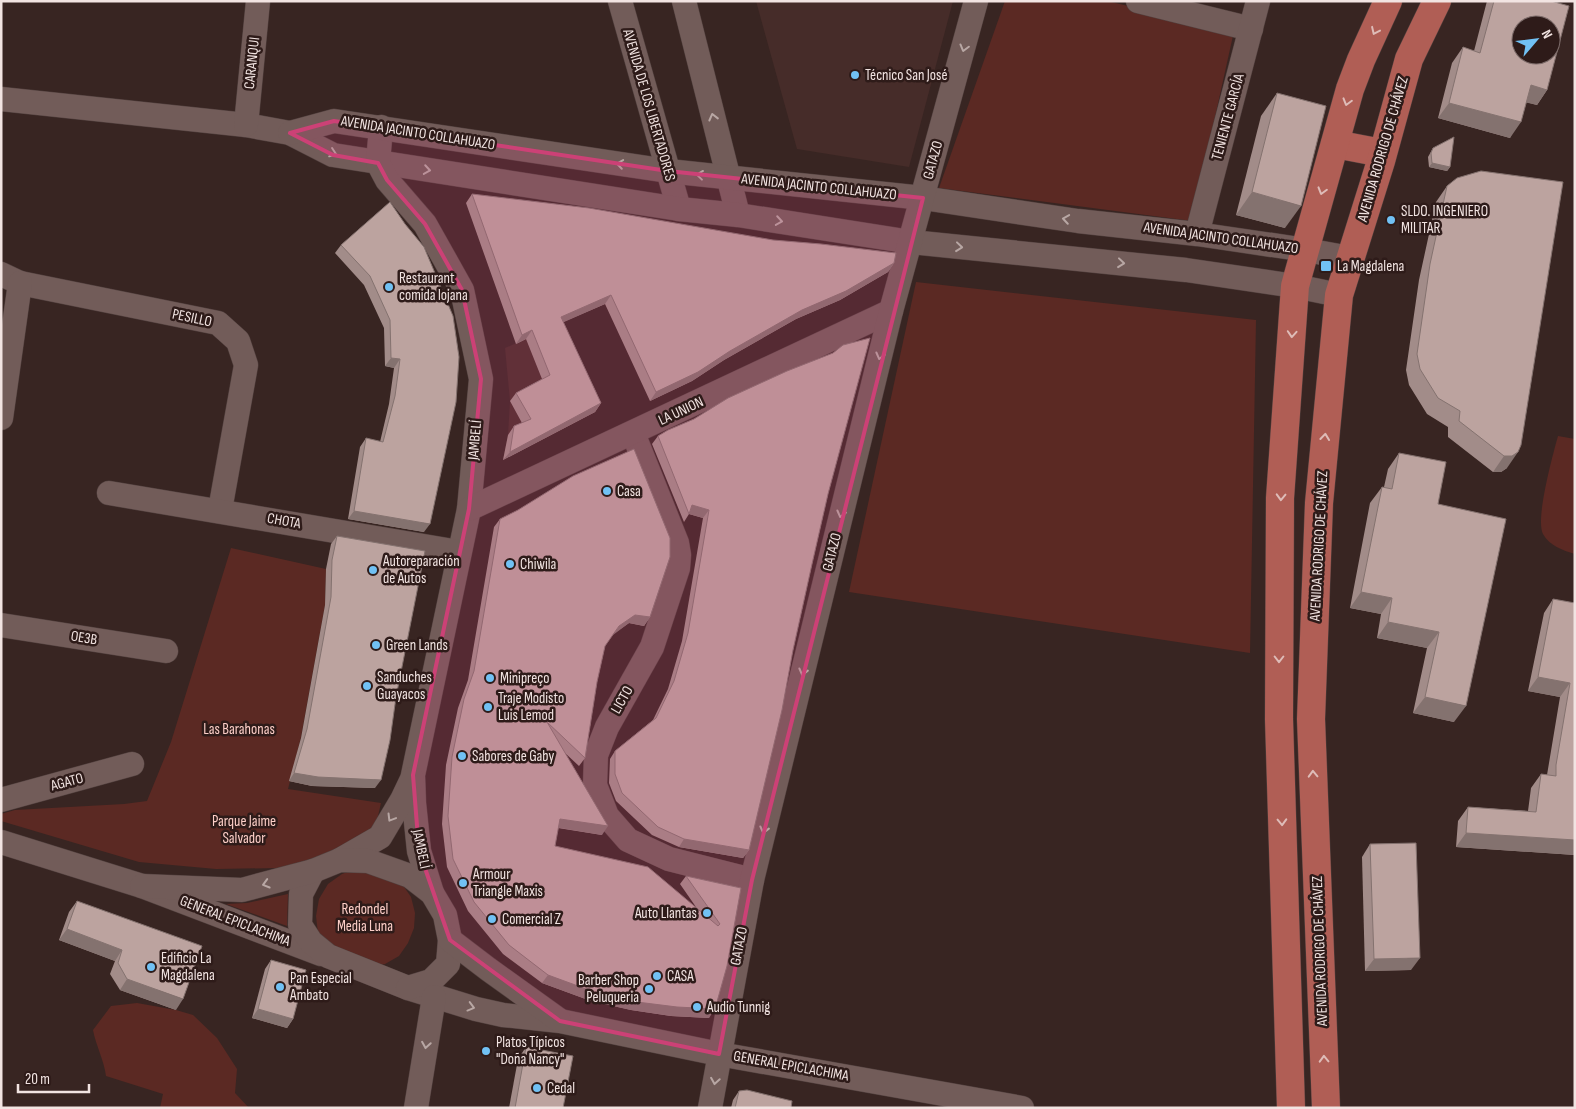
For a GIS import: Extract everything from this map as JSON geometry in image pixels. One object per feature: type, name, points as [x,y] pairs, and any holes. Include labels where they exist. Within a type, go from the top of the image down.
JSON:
[{"type":"main road","points":[[1291,1108],[1279,719],[1280,498],[1295,286],[1356,75],[1388,1]]},
{"type":"main road","name":"AVENIDA RODRIGO DE CHÁVEZ","points":[[1326,1108],[1311,719],[1319,503],[1339,294],[1409,59],[1437,1]]},
{"type":"main road","points":[[1335,144],[1382,153]]},
{"type":"street","name":"CARANQUI","points":[[246,125],[258,1]]},
{"type":"street","name":"AVENIDA DE LOS LIBERTADORES","points":[[620,1],[679,209]]},
{"type":"street","points":[[684,1],[738,215]]},
{"type":"street","name":"GATAZO","points":[[710,1108],[752,880],[891,311],[976,1]]},
{"type":"street","points":[[1138,1],[1251,29]]},
{"type":"street","name":"TENIENTE GARCÍA","points":[[1197,234],[1258,1]]},
{"type":"street","name":"AVENIDA JACINTO COLLAHUAZO","points":[[1,99],[246,125],[290,133],[333,155],[679,209],[738,215],[911,242],[1186,270],[1339,294]]},
{"type":"street","name":"AVENIDA JACINTO COLLAHUAZO","points":[[290,133],[334,121],[668,171],[923,198],[1078,221],[1197,234],[1350,258]]},
{"type":"street","points":[[378,163],[381,128]]},
{"type":"street","name":"JAMBELÍ","points":[[378,163],[387,180],[425,224],[462,290],[481,379],[469,509],[414,775],[414,803],[419,851],[432,893]]},
{"type":"street","points":[[1,418],[10,278]]},
{"type":"street","name":"PESILLO","points":[[10,278],[218,323],[238,341],[246,365],[220,510]]},
{"type":"street","name":"LA UNION","points":[[469,509],[891,311]]},
{"type":"street","name":"LICTO","points":[[633,433],[677,543],[679,555],[678,568],[652,647],[607,727],[596,755],[595,785],[607,816],[628,840],[669,859],[752,880]]},
{"type":"street","name":"CHOTA","points":[[109,492],[459,552]]},
{"type":"street","name":"OE3B","points":[[1,625],[166,651]]},
{"type":"street","name":"AGATO","points":[[1,800],[132,764]]},
{"type":"street","name":"JAMBELÍ","points":[[340,860],[380,836],[402,800],[414,775]]},
{"type":"street","name":"GENERAL EPICLACHIMA","points":[[1,842],[142,886],[328,956]]},
{"type":"street","points":[[340,860],[368,861],[410,876],[432,893],[444,915],[450,940],[448,964],[431,981],[408,988],[328,956],[311,942],[300,926],[301,894],[313,871],[340,860]]},
{"type":"street","name":"GENERAL EPICLACHIMA","points":[[142,886],[242,890],[313,871]]},
{"type":"street","name":"GENERAL EPICLACHIMA","points":[[450,940],[560,1021]]},
{"type":"street","name":"GENERAL EPICLACHIMA","points":[[408,988],[434,997],[503,1015],[560,1021],[719,1054],[1022,1108]]},
{"type":"street","points":[[416,1108],[434,997]]},
{"type":"highlighted area","points":[[334,121],[668,171],[923,198],[752,880],[719,1054],[560,1021],[450,940],[419,851],[413,775],[469,509],[481,379],[462,290],[425,224],[387,180],[378,163],[333,155],[290,133]]},
{"type":"shaded area","name":"Técnico San José","points":[[756,1],[953,1],[909,167],[797,149]]},
{"type":"shaded area","points":[[555,326],[595,412],[503,460],[508,435],[510,401],[505,348]]},
{"type":"green space","points":[[1005,1],[1107,1],[1234,31],[1192,221],[939,188]]},
{"type":"green space","points":[[916,282],[1256,320],[1250,653],[849,592]]},
{"type":"green space","points":[[1558,436],[1575,439],[1575,554],[1549,542],[1543,534],[1541,526],[1543,501]]},
{"type":"green space","points":[[231,548],[326,569],[325,605],[301,737],[288,789],[381,803],[375,829],[333,854],[278,868],[216,869],[139,862],[1,821],[1,814],[15,810],[147,801],[171,742]]},
{"type":"green space","name":"Redondel Media Luna","points":[[358,868],[402,884],[411,897],[415,913],[414,928],[408,943],[399,956],[385,964],[370,968],[354,966],[318,933],[316,916],[319,899],[328,884],[342,874]]},
{"type":"green space","points":[[288,894],[287,926],[226,904],[247,903]]},
{"type":"green space","points":[[137,1003],[193,1015],[217,1038],[237,1069],[235,1093],[249,1108],[160,1108],[163,1094],[106,1076],[93,1030],[111,1006]]},
{"type":"building","points":[[1494,1],[1551,1],[1569,6],[1561,37],[1561,15],[1511,15],[1511,65],[1554,65],[1547,90],[1531,85],[1521,122],[1449,103],[1463,47],[1480,53]]},
{"type":"building","points":[[1277,93],[1326,106],[1301,206],[1252,192]]},
{"type":"building","points":[[1454,137],[1450,167],[1432,163],[1431,153],[1433,148]]},
{"type":"building","points":[[1481,171],[1563,182],[1521,445],[1518,452],[1512,456],[1504,456],[1459,421],[1460,411],[1438,398],[1420,369],[1417,354],[1430,264],[1447,186],[1457,178]]},
{"type":"building","points":[[472,194],[589,208],[773,240],[896,253],[894,263],[846,291],[802,310],[730,351],[698,372],[656,392],[611,295],[561,317],[601,403],[510,452],[514,426],[531,419],[516,393],[550,375],[532,330],[522,335]]},
{"type":"building","points":[[390,202],[424,247],[453,316],[459,357],[456,402],[430,524],[354,511],[366,438],[383,442],[395,396],[400,359],[391,358],[390,320],[370,276],[341,245]]},
{"type":"building","points":[[870,338],[828,494],[793,650],[782,710],[749,850],[684,839],[658,827],[622,793],[615,774],[615,751],[656,718],[674,681],[688,633],[709,510],[692,505],[689,514],[658,436],[694,419],[728,398],[787,371],[833,353],[843,345]]},
{"type":"building","points":[[634,449],[670,538],[670,557],[650,617],[635,615],[619,626],[605,646],[597,682],[585,758],[547,722],[608,826],[560,819],[555,846],[648,867],[718,926],[720,924],[686,876],[741,888],[727,966],[715,1009],[637,1002],[597,993],[548,975],[509,945],[474,902],[453,859],[448,816],[452,757],[464,699],[474,671],[500,519],[573,476]]},
{"type":"building","points":[[1399,453],[1446,462],[1438,504],[1506,519],[1466,706],[1425,697],[1439,632],[1388,622],[1392,598],[1361,592],[1382,487],[1392,489]]},
{"type":"building","points":[[337,536],[425,551],[381,780],[318,777],[294,773],[307,729],[331,597],[332,560]]},
{"type":"building","points":[[1553,599],[1575,603],[1575,840],[1466,833],[1468,807],[1536,812],[1541,774],[1556,776],[1556,765],[1570,683],[1538,677]]},
{"type":"building","points":[[1416,843],[1420,958],[1374,959],[1370,844]]},
{"type":"building","points":[[77,901],[202,946],[183,999],[127,979],[118,963],[122,950],[67,929]]},
{"type":"building","points":[[271,960],[306,970],[293,1019],[258,1009]]},
{"type":"building","name":"Cedal","points":[[526,1047],[573,1056],[563,1108],[515,1108]]},
{"type":"building","points":[[747,1090],[792,1101],[791,1108],[735,1108],[739,1091]]},
{"type":"place","name":"Técnico San José","points":[[855,75]]},
{"type":"place","name":"SLDO. INGENIERO MILITAR","points":[[1391,220]]},
{"type":"place","name":"La Magdalena","points":[[1326,266]]},
{"type":"place","name":"Restaurant comida lojana","points":[[389,287]]},
{"type":"place","name":"Casa","points":[[607,491]]},
{"type":"place","name":"Chiwila","points":[[510,564]]},
{"type":"place","name":"Autoreparación de Autos","points":[[373,570]]},
{"type":"place","name":"Green Lands","points":[[376,645]]},
{"type":"place","name":"Minipreço","points":[[490,678]]},
{"type":"place","name":"Sanduches Guayacos","points":[[367,686]]},
{"type":"place","name":"Traje Modisto Luis Lemod","points":[[488,707]]},
{"type":"place","name":"Sabores de Gaby","points":[[462,756]]},
{"type":"place","name":"Armour Triangle Maxis","points":[[463,883]]},
{"type":"place","name":"Auto Llantas","points":[[707,913]]},
{"type":"place","name":"Comercial Z","points":[[492,919]]},
{"type":"place","name":"Edificio La Magdalena","points":[[151,967]]},
{"type":"place","name":"CASA","points":[[657,976]]},
{"type":"place","name":"Pan Especial Ambato","points":[[280,987]]},
{"type":"place","name":"Barber Shop Peluqueria","points":[[649,989]]},
{"type":"place","name":"Audio Tunnig","points":[[697,1007]]},
{"type":"place","name":"Platos Típicos \"Doña Nancy\"","points":[[486,1051]]},
{"type":"place","name":"Cedal","points":[[537,1088]]},
{"type":"park label","name":"Las Barahonas","points":[[239,729]]},
{"type":"park label","name":"Parque Jaime Salvador","points":[[244,830]]}]
